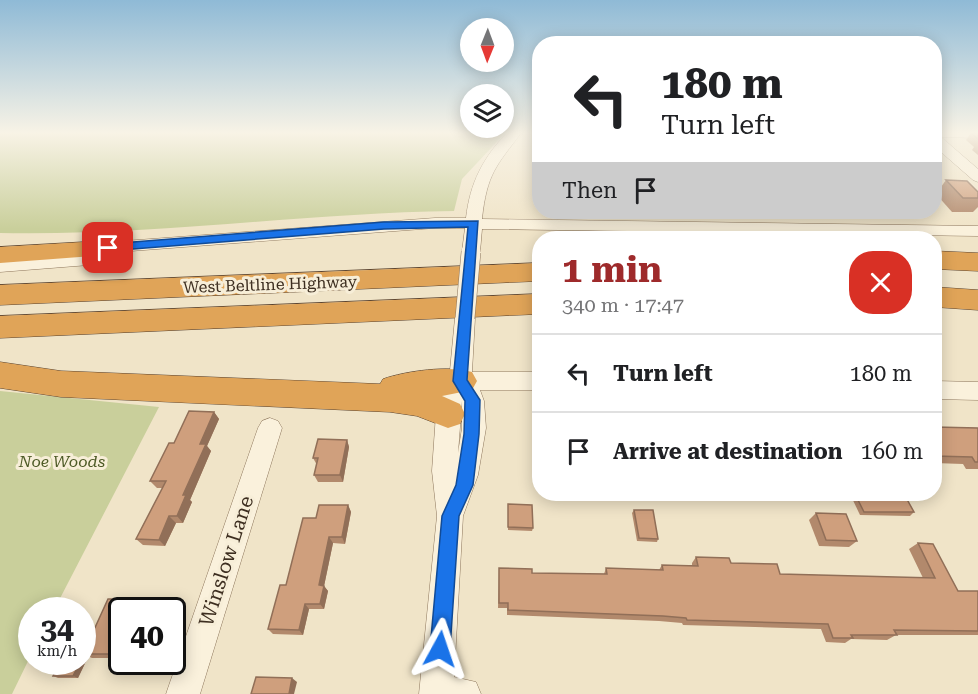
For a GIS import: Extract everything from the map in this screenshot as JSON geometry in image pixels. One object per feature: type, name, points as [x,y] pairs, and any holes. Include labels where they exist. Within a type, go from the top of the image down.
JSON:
[{"type":"highway","points":[[0,255],[84,250]]},
{"type":"highway","points":[[942,260],[978,261]]},
{"type":"highway","name":"West Beltline Highway","points":[[0,295],[532,272]]},
{"type":"highway","points":[[942,295],[978,294]]},
{"type":"highway","points":[[942,296],[978,300]]},
{"type":"highway","name":"West Beltline Highway","points":[[0,327],[532,304]]},
{"type":"highway","points":[[0,375],[103,386],[274,391],[409,400],[448,414]]},
{"type":"highway","points":[[274,391],[417,387],[460,381]]},
{"type":"street","points":[[445,694],[450,516],[445,479],[448,414],[452,397],[460,381],[479,180],[488,164]]},
{"type":"street","points":[[964,164],[978,177]]},
{"type":"street","points":[[0,249],[84,250],[435,223],[978,231]]},
{"type":"street","points":[[0,266],[284,240],[331,230]]},
{"type":"street","points":[[460,381],[532,381]]},
{"type":"street","points":[[450,516],[464,485],[472,434],[473,400],[460,381]]},
{"type":"street","points":[[942,390],[978,391]]},
{"type":"street","name":"Winslow Lane","points":[[183,694],[270,428]]},
{"type":"green space","points":[[0,164],[476,164],[462,179],[454,211],[57,233],[0,233]]},
{"type":"green space","name":"Noe Woods","points":[[0,391],[159,407],[61,597],[18,597],[18,675],[21,675],[12,694],[0,694]]},
{"type":"building","points":[[946,180],[967,181],[978,192],[978,198],[963,198]]},
{"type":"building","points":[[189,411],[214,412],[200,444],[206,444],[183,495],[186,495],[177,516],[169,516],[159,540],[136,539],[166,481],[150,481],[169,443],[174,443]]},
{"type":"building","points":[[942,427],[978,428],[978,462],[975,462],[972,457],[942,456]]},
{"type":"building","points":[[318,439],[347,440],[340,475],[314,475],[318,458],[313,458]]},
{"type":"building","points":[[858,501],[908,501],[914,512],[864,512]]},
{"type":"building","points":[[508,504],[532,505],[533,528],[508,527]]},
{"type":"building","points":[[319,505],[348,505],[342,537],[329,537],[319,585],[324,586],[320,604],[305,604],[299,630],[268,629],[280,585],[286,585],[303,518],[316,518]]},
{"type":"building","points":[[634,510],[653,510],[658,539],[639,538]]},
{"type":"building","points":[[816,513],[846,514],[857,541],[826,540]]},
{"type":"building","points":[[918,543],[933,544],[958,591],[978,591],[978,631],[894,630],[897,635],[851,635],[853,638],[833,638],[828,624],[687,620],[686,618],[663,616],[508,610],[508,603],[499,603],[499,568],[532,569],[532,573],[607,574],[606,568],[663,570],[662,565],[698,566],[696,557],[729,558],[731,563],[777,564],[780,574],[935,578]]},
{"type":"building","points":[[108,599],[108,654],[96,654],[96,625]]},
{"type":"building","points":[[256,677],[292,678],[289,694],[251,694]]},
{"type":"route","points":[[108,248],[254,234],[384,225],[474,223],[460,381],[473,400],[472,434],[464,485],[450,516],[440,649]]}]
